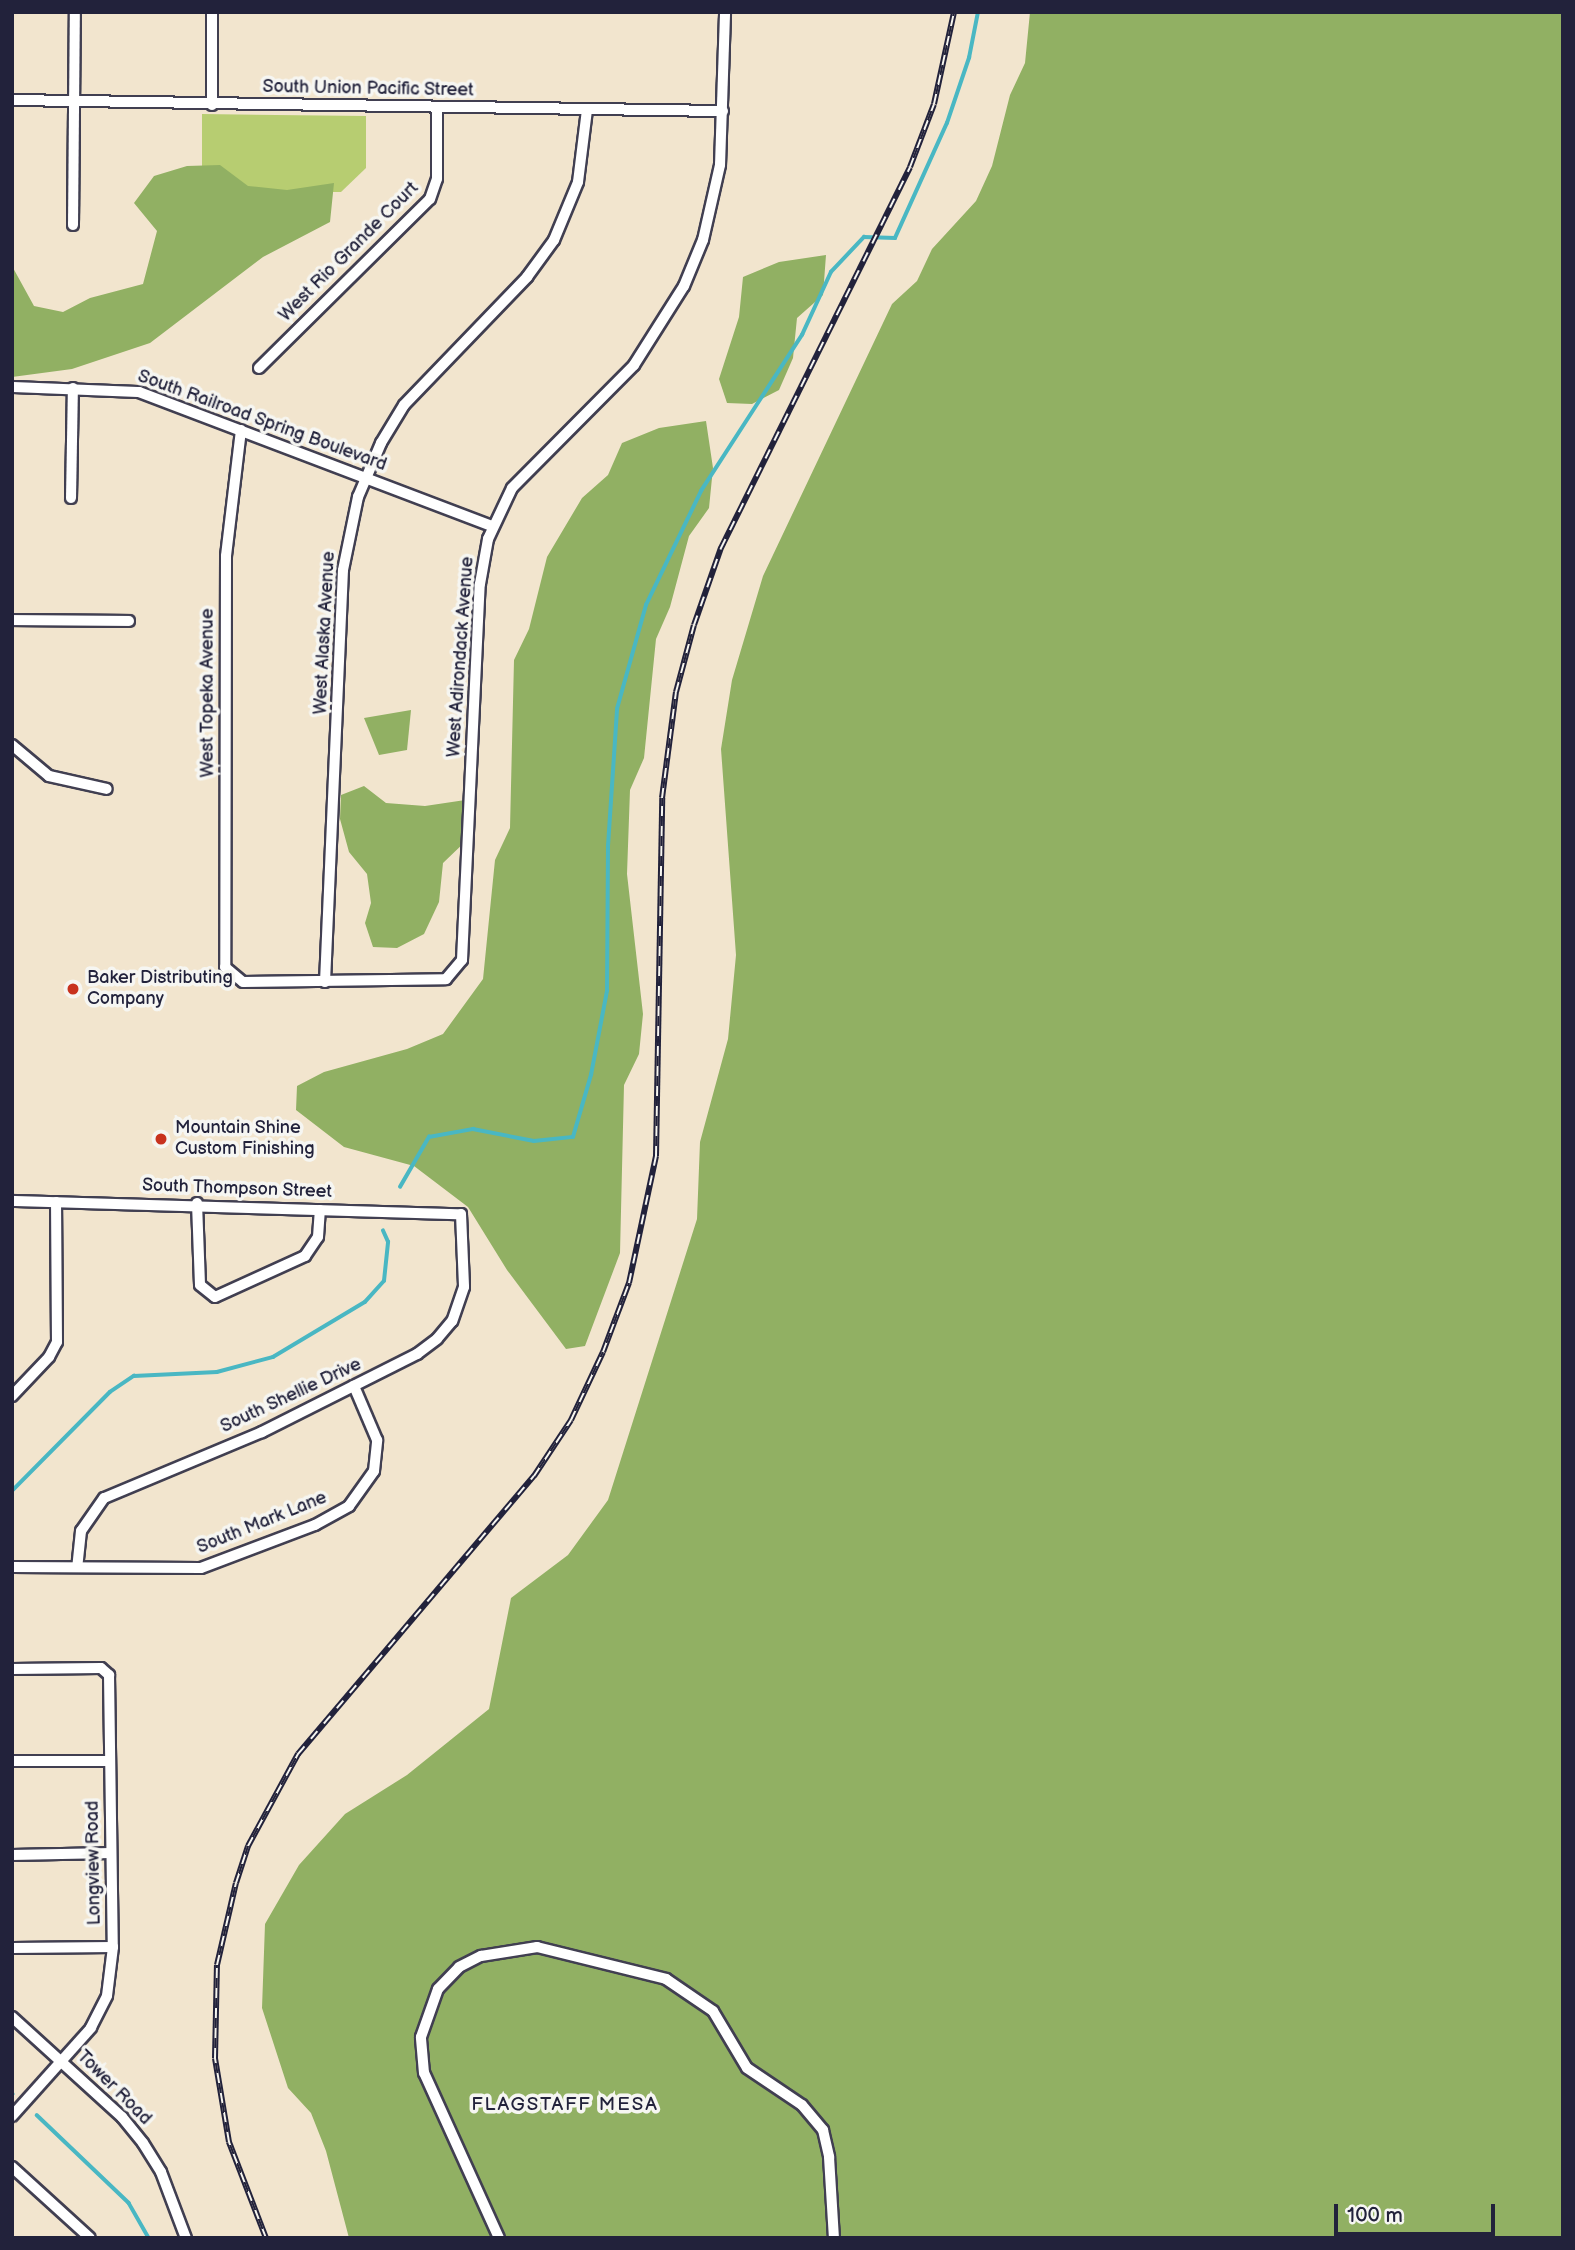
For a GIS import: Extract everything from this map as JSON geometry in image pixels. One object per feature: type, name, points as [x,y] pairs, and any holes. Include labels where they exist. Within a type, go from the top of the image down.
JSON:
[{"type":"street","points":[[73,225],[75,12]]},
{"type":"street","points":[[212,12],[212,105]]},
{"type":"street","name":"West Adirondack Avenue","points":[[325,982],[446,979],[462,960],[480,584],[492,526],[512,488],[634,365],[684,286],[716,192],[723,111],[725,12]]},
{"type":"street","name":"South Union Pacific Street","points":[[12,100],[723,111]]},
{"type":"street","name":"West Rio Grande Court","points":[[259,368],[430,199],[437,179],[437,107]]},
{"type":"street","name":"West Alaska Avenue","points":[[325,982],[343,570],[365,478],[404,405],[527,277],[554,240],[578,182],[587,110]]},
{"type":"street","name":"South Railroad Spring Boulevard","points":[[12,387],[139,392],[492,526]]},
{"type":"street","points":[[71,498],[73,388]]},
{"type":"street","name":"West Topeka Avenue","points":[[241,430],[226,556],[223,958],[229,975],[243,982],[325,982]]},
{"type":"street","points":[[12,620],[129,621]]},
{"type":"street","points":[[12,745],[49,776],[107,789]]},
{"type":"street","name":"South Thompson Street","points":[[12,1201],[197,1203],[320,1210],[461,1213]]},
{"type":"street","points":[[12,1396],[57,1342],[56,1202]]},
{"type":"street","points":[[197,1203],[201,1285],[215,1297],[305,1255],[318,1237],[320,1210]]},
{"type":"street","name":"South Shellie Drive","points":[[76,1567],[81,1531],[104,1498],[262,1432],[425,1349],[452,1321],[466,1276],[461,1213]]},
{"type":"street","name":"South Mark Lane","points":[[12,1566],[201,1568],[315,1525],[349,1506],[368,1483],[377,1457],[372,1424],[354,1386]]},
{"type":"street","name":"Longview Road","points":[[12,1669],[106,1670],[113,1947],[111,1980],[100,2013],[63,2062],[12,2116]]},
{"type":"street","points":[[12,1761],[110,1761]]},
{"type":"street","points":[[12,1855],[111,1853]]},
{"type":"street","points":[[12,1948],[113,1947]]},
{"type":"street","points":[[499,2238],[424,2073],[421,2037],[432,2002],[447,1977],[481,1956],[523,1947],[666,1979],[706,2004],[747,2068],[802,2105],[823,2130],[829,2157],[834,2238]]},
{"type":"street","name":"Tower Road","points":[[12,2017],[63,2062],[143,2143],[161,2172],[186,2238]]},
{"type":"street","points":[[12,2167],[90,2238]]},
{"type":"green space","points":[[1030,12],[1563,12],[1563,2238],[349,2238],[326,2151],[311,2113],[288,2088],[262,2008],[265,1924],[299,1865],[345,1814],[407,1775],[489,1709],[511,1598],[568,1555],[608,1500],[697,1219],[700,1142],[728,1039],[736,955],[721,749],[732,680],[763,576],[892,304],[917,281],[932,249],[976,201],[992,166],[1010,95],[1025,63]]},
{"type":"green space","points":[[202,114],[366,116],[366,168],[341,192],[202,192]]},
{"type":"green space","points":[[220,165],[248,186],[287,190],[334,183],[330,222],[263,257],[150,343],[72,369],[12,377],[12,266],[34,306],[63,312],[90,298],[143,284],[157,231],[134,203],[154,176],[187,166]]},
{"type":"green space","points":[[826,255],[823,295],[797,318],[793,358],[779,390],[752,404],[727,403],[719,379],[739,317],[743,277],[779,262]]},
{"type":"green space","points":[[706,421],[713,468],[709,508],[689,536],[670,607],[656,639],[644,758],[630,790],[627,874],[643,1014],[639,1054],[624,1085],[620,1253],[585,1346],[566,1349],[507,1270],[468,1207],[414,1166],[344,1147],[296,1110],[297,1086],[324,1072],[407,1049],[443,1034],[483,979],[495,860],[510,828],[514,660],[529,629],[547,557],[582,498],[608,475],[622,443],[659,428]]},
{"type":"green space","points":[[411,710],[407,750],[379,755],[364,718]]},
{"type":"green space","points":[[364,786],[386,803],[425,806],[472,799],[468,839],[443,863],[439,902],[424,934],[397,948],[373,947],[365,923],[371,903],[367,874],[349,852],[340,819],[341,795]]},
{"type":"waterway","points":[[400,1187],[429,1137],[473,1129],[534,1141],[573,1137],[591,1075],[607,991],[608,846],[617,709],[646,605],[701,491],[802,335],[831,272],[864,237],[895,238],[947,123],[969,58],[978,12]]},
{"type":"waterway","points":[[12,1491],[110,1392],[134,1376],[217,1372],[273,1357],[365,1302],[384,1281],[388,1242],[383,1231]]},
{"type":"waterway","points":[[37,2115],[129,2203],[149,2238]]},
{"type":"railway","points":[[266,2238],[229,2142],[215,2058],[217,1965],[236,1883],[248,1846],[298,1754],[534,1476],[571,1420],[603,1352],[629,1283],[656,1156],[662,798],[676,692],[694,625],[721,548],[910,167],[934,104],[954,12]]},
{"type":"place","name":"Baker Distributing Company","points":[[73,989]]},
{"type":"place","name":"Mountain Shine Custom Finishing","points":[[161,1139]]},
{"type":"district","name":"FLAGSTAFF MESA","points":[[565,2105]]}]
